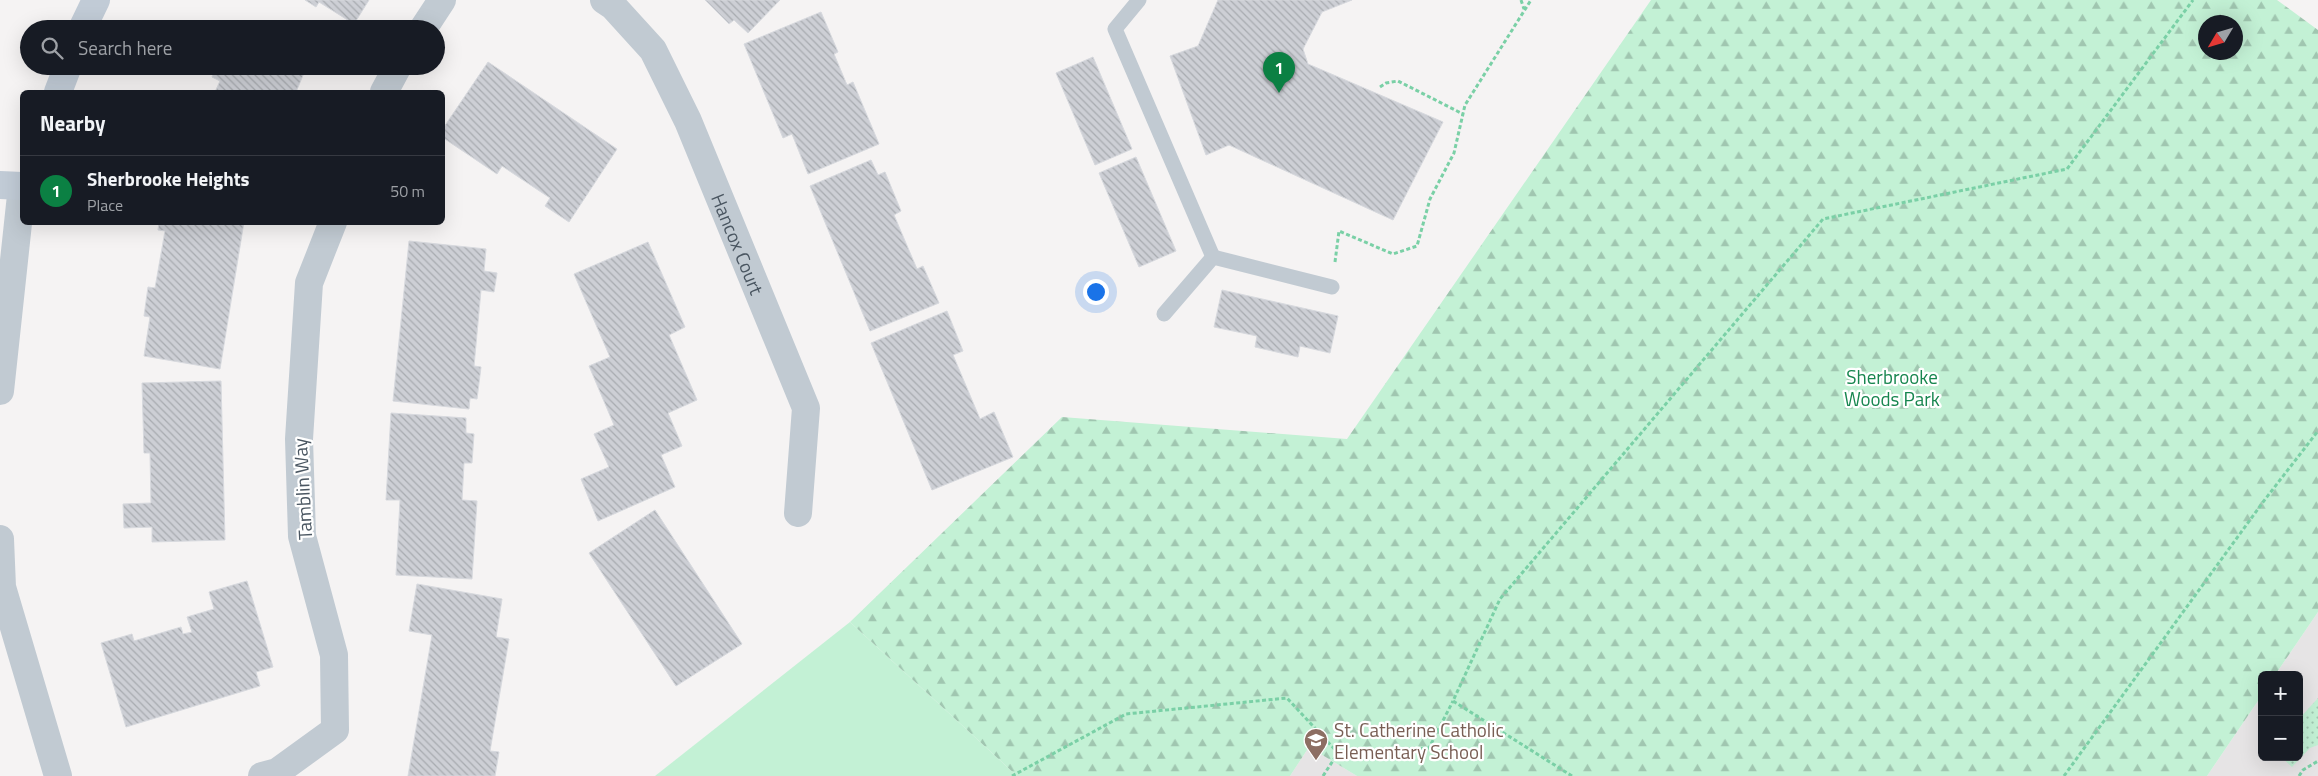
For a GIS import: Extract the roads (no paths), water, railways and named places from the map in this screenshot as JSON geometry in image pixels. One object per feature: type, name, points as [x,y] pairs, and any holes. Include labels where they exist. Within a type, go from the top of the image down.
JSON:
[{"type":"street","points":[[86,20],[96,0]]},
{"type":"street","points":[[429,20],[442,0]]},
{"type":"street","name":"Hancox Court","points":[[604,0],[612,6],[653,50],[688,121],[806,408],[798,513]]},
{"type":"street","points":[[59,90],[65,75]]},
{"type":"street","points":[[385,90],[393,75]]},
{"type":"street","points":[[0,185],[20,186]]},
{"type":"street","points":[[0,390],[20,205]]},
{"type":"street","name":"Tamblin Way","points":[[262,776],[276,772],[335,730],[334,655],[302,536],[299,439],[309,284],[332,225]]},
{"type":"street","points":[[0,539],[2,587],[58,776]]},
{"type":"lane","points":[[1139,0],[1115,29],[1213,257]]},
{"type":"lane","points":[[1213,257],[1332,288]]},
{"type":"lane","points":[[1164,314],[1213,257]]},
{"type":"place","name":"Sherbrooke Heights","points":[[1279,93]]},
{"type":"place","name":"St. Catherine Catholic Elementary School","points":[[1316,761]]},
{"type":"park label","name":"Sherbrooke Woods Park","points":[[1892,387]]}]
